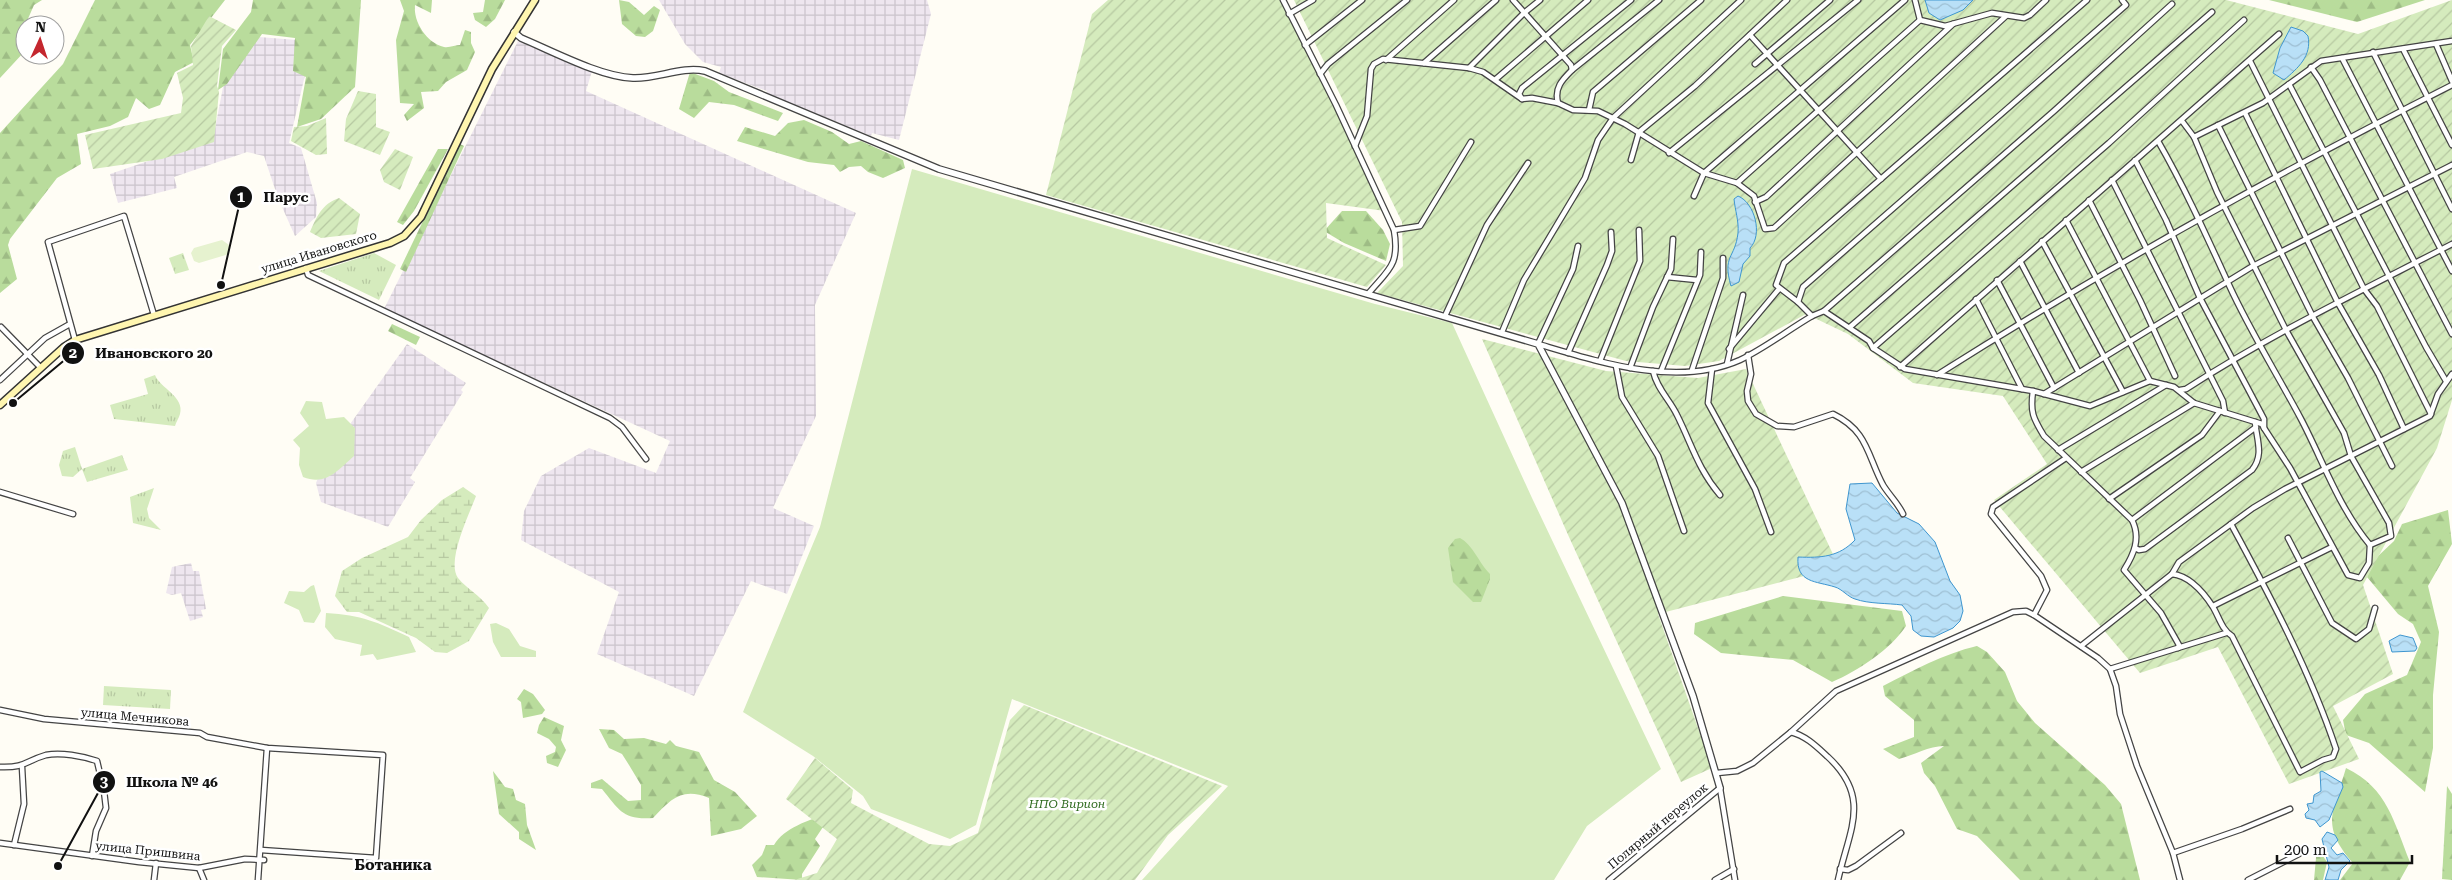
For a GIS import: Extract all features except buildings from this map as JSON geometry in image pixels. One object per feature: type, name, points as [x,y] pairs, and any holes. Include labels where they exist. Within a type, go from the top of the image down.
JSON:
[{"type":"main road","name":"улица Ивановского","points":[[0,405],[74,340],[390,243],[404,236],[421,217],[492,70],[535,0]]},
{"type":"street","points":[[1283,0],[1394,230],[1397,249],[1394,263],[1368,294]]},
{"type":"street","points":[[1289,14],[1313,0]]},
{"type":"street","points":[[1305,45],[1362,0]]},
{"type":"street","points":[[1320,74],[1328,64],[1407,0]]},
{"type":"street","points":[[1386,60],[1454,0]]},
{"type":"street","points":[[1424,63],[1496,0]]},
{"type":"street","points":[[1513,0],[1544,36],[1563,54],[1572,70]]},
{"type":"street","points":[[1469,68],[1524,13],[1540,0]]},
{"type":"street","points":[[1496,79],[1588,0]]},
{"type":"street","points":[[1522,99],[1519,94],[1522,88],[1631,0]]},
{"type":"street","points":[[1558,103],[1556,94],[1560,82],[1572,70],[1659,0]]},
{"type":"street","points":[[1589,110],[1593,92],[1701,0]]},
{"type":"street","points":[[1502,332],[1524,280],[1584,178],[1598,140],[1613,118],[1741,0]]},
{"type":"street","points":[[1631,160],[1639,132],[1695,86],[1787,0]]},
{"type":"street","points":[[1755,64],[1830,0]]},
{"type":"street","points":[[1669,153],[1778,67],[1858,0]]},
{"type":"street","points":[[1694,196],[1704,173],[1798,90],[1905,0]]},
{"type":"street","points":[[1915,0],[1920,20]]},
{"type":"street","points":[[1920,20],[1945,26],[1978,15],[1992,13],[2024,18],[2046,0]]},
{"type":"street","points":[[1812,316],[1776,285],[1784,263],[2087,0]]},
{"type":"street","points":[[1798,302],[1803,287],[2126,6],[2122,0]]},
{"type":"street","points":[[514,32],[521,38],[618,76],[641,78],[688,69],[706,71],[939,169],[1600,362],[1616,366],[1661,371],[1712,369],[1726,364],[1748,355],[1812,316],[1824,311],[2054,111],[2172,4]]},
{"type":"street","points":[[1850,327],[2212,12]]},
{"type":"street","points":[[1355,146],[1367,116],[1371,68],[1378,61],[1386,60],[1469,68],[1483,72],[1496,79],[1498,84],[1522,99],[1532,98],[1558,103],[1573,110],[1598,111],[1639,132],[1669,153],[1704,173],[1738,183],[1754,196],[1766,229],[1774,228],[2006,16]]},
{"type":"street","points":[[1738,183],[1817,110],[1920,20]]},
{"type":"street","points":[[1874,348],[2109,143],[2244,20]]},
{"type":"street","points":[[1755,202],[1766,197],[1953,24]]},
{"type":"street","points":[[1900,367],[2279,34]]},
{"type":"street","points":[[1750,35],[1798,90],[1881,179]]},
{"type":"street","points":[[2194,137],[2245,113],[2269,99],[2310,67],[2321,61],[2452,41]]},
{"type":"street","points":[[2436,44],[2452,81]]},
{"type":"street","points":[[2403,49],[2452,145]]},
{"type":"street","points":[[2374,52],[2452,209]]},
{"type":"street","points":[[2342,58],[2452,271]]},
{"type":"street","points":[[2250,60],[2364,289],[2377,306],[2431,414]]},
{"type":"street","points":[[2310,67],[2320,80],[2452,334]]},
{"type":"street","points":[[2289,84],[2389,277],[2446,381]]},
{"type":"street","points":[[1937,375],[2171,234],[2250,190],[2452,85]]},
{"type":"street","points":[[2245,113],[2306,239],[2338,302],[2379,375],[2404,428]]},
{"type":"street","points":[[2182,121],[2194,137],[2253,266],[2286,330],[2344,433],[2351,456],[2389,523],[2391,536],[2370,545]]},
{"type":"street","points":[[2218,125],[2313,317],[2348,378],[2392,466]]},
{"type":"street","points":[[1394,230],[1420,226],[1471,142]]},
{"type":"street","points":[[2135,160],[2200,298],[2264,420],[2264,428],[2348,575],[2360,578],[2369,563],[2370,545],[2358,532],[2301,420],[2259,346],[2227,282],[2227,277],[2158,142]]},
{"type":"street","points":[[1445,316],[1487,225],[1528,163]]},
{"type":"street","points":[[2044,394],[2253,266],[2452,165]]},
{"type":"street","points":[[2109,500],[2202,435],[2223,412],[2223,401],[2208,375],[2112,180]]},
{"type":"street","points":[[2090,200],[2175,376]]},
{"type":"street","points":[[74,340],[48,242],[124,216],[154,315]]},
{"type":"street","points":[[2066,220],[2150,381]]},
{"type":"street","points":[[1600,362],[1640,261],[1639,230]]},
{"type":"street","points":[[1568,353],[1612,251],[1610,232]]},
{"type":"street","points":[[1630,368],[1652,307],[1671,270],[1673,239]]},
{"type":"street","points":[[2042,241],[2123,392]]},
{"type":"street","points":[[2180,390],[2186,389],[2233,359],[2338,302],[2452,244]]},
{"type":"street","points":[[1538,344],[1573,269],[1578,246]]},
{"type":"street","points":[[1661,371],[1700,275],[1700,252]]},
{"type":"street","points":[[1692,370],[1723,278],[1723,258]]},
{"type":"street","points":[[2020,261],[2079,372]]},
{"type":"street","points":[[306,268],[308,276],[610,418],[622,427],[646,459]]},
{"type":"street","points":[[1667,277],[1697,280]]},
{"type":"street","points":[[1997,280],[2054,388]]},
{"type":"street","points":[[1728,350],[1780,289]]},
{"type":"street","points":[[1726,364],[1743,295]]},
{"type":"street","points":[[1976,299],[2022,389]]},
{"type":"street","points":[[1824,311],[1850,327],[1900,367],[2033,391],[2090,406],[2150,381],[2180,390],[2194,403],[2264,428]]},
{"type":"street","points":[[0,380],[45,338],[70,324]]},
{"type":"street","points":[[1,327],[41,368]]},
{"type":"street","points":[[1538,344],[1622,504],[1693,696],[1717,773],[1735,880]]},
{"type":"street","points":[[1748,355],[1751,374],[1747,391],[1748,401],[1756,414],[1777,426],[1794,428],[1832,414],[1845,420],[1870,450],[1884,487],[1896,499],[1903,514]]},
{"type":"street","points":[[1616,366],[1622,397],[1658,456],[1684,531]]},
{"type":"street","points":[[1712,369],[1708,403],[1755,489],[1771,532]]},
{"type":"street","points":[[1653,371],[1656,383],[1676,413],[1704,476],[1720,494]]},
{"type":"street","points":[[2081,646],[2172,574],[2179,562],[2231,524],[2297,483],[2431,414],[2446,381],[2452,374]]},
{"type":"street","points":[[2058,450],[2166,385]]},
{"type":"street","points":[[2033,391],[2030,408],[2044,436],[2132,520],[2137,531],[2135,548],[2124,570],[2161,613],[2179,645],[2178,648]]},
{"type":"street","points":[[2081,472],[2194,403]]},
{"type":"street","points":[[2132,520],[2255,425]]},
{"type":"street","points":[[2135,548],[2139,550],[2145,549],[2252,470],[2257,463],[2260,451],[2255,425]]},
{"type":"street","points":[[2034,614],[2047,590],[2046,587],[2040,576],[1991,514],[1993,508],[2066,458]]},
{"type":"street","points":[[0,492],[73,514]]},
{"type":"street","points":[[2172,574],[2189,579],[2213,606],[2226,633],[2232,636],[2300,772],[2333,757],[2336,749],[2326,719],[2261,582],[2231,524]]},
{"type":"street","points":[[2288,538],[2332,623],[2356,639],[2369,629],[2375,608]]},
{"type":"street","points":[[2213,606],[2332,548]]},
{"type":"street","points":[[1717,773],[1737,770],[1753,763],[1836,691],[2012,612],[2026,612],[2034,614],[2081,646],[2110,669],[2116,686],[2120,714],[2137,766],[2172,853],[2180,880]]},
{"type":"street","points":[[2110,669],[2226,633]]},
{"type":"street","name":"улица Мечникова","points":[[0,710],[52,720],[200,733],[207,737],[267,748],[383,755],[376,858],[261,850]]},
{"type":"street","points":[[1790,732],[1800,734],[1812,743],[1846,777],[1852,788],[1855,809],[1838,880]]},
{"type":"street","points":[[258,880],[262,860],[267,748]]},
{"type":"street","points":[[0,767],[22,766],[53,754],[97,761],[106,808],[96,831],[92,856]]},
{"type":"street","points":[[14,844],[24,804],[22,766]]},
{"type":"street","name":"Полярный переулок","points":[[1609,880],[1720,788]]},
{"type":"street","points":[[2172,853],[2242,829],[2290,809]]},
{"type":"street","points":[[1840,869],[1848,870],[1856,866],[1901,833]]},
{"type":"street","name":"улица Пришвина","points":[[0,843],[199,868],[245,859],[262,860]]},
{"type":"street","points":[[2248,880],[2264,874],[2299,854]]},
{"type":"street","points":[[154,880],[156,863]]},
{"type":"street","points":[[199,868],[204,880]]},
{"type":"street","points":[[1716,880],[1734,869]]},
{"type":"street","points":[[2264,874],[2267,880]]},
{"type":"shaded area","points":[[659,0],[927,0],[931,14],[899,140],[872,133],[871,136],[766,93],[767,91],[719,73],[721,67],[703,62],[685,44]]},
{"type":"shaded area","points":[[259,37],[297,40],[305,75],[289,143],[301,148],[317,203],[316,217],[295,236],[278,198],[264,156],[247,152],[174,177],[177,188],[118,203],[110,174],[213,139],[224,82]]},
{"type":"shaded area","points":[[518,41],[592,71],[586,91],[856,213],[815,305],[816,416],[773,508],[814,526],[787,594],[751,581],[694,696],[597,654],[619,592],[521,540],[524,511],[541,476],[589,448],[656,473],[670,441],[384,309]]},
{"type":"shaded area","points":[[407,344],[466,383],[461,390],[463,392],[410,478],[415,482],[388,527],[321,502],[316,483],[326,458]]},
{"type":"shaded area","points":[[191,563],[193,571],[199,571],[206,609],[201,610],[203,617],[190,621],[181,593],[172,595],[166,593],[172,567]]},
{"type":"green space","points":[[0,0],[42,0],[34,5],[30,15],[15,15],[15,62],[0,78]]},
{"type":"green space","points":[[95,0],[225,0],[190,45],[194,62],[175,72],[160,105],[149,109],[136,98],[128,117],[110,126],[77,134],[81,164],[57,178],[10,239],[8,245],[17,279],[0,293],[0,133],[62,65],[65,65],[65,60]]},
{"type":"green space","points":[[253,0],[361,0],[355,87],[321,119],[297,127],[306,77],[293,71],[295,38],[262,34],[227,84],[218,90],[223,49],[251,12]]},
{"type":"green space","points":[[400,0],[432,0],[431,13],[415,5],[416,18],[422,31],[432,41],[444,47],[460,45],[465,30],[471,32],[471,43],[475,52],[467,70],[446,82],[438,91],[421,92],[424,108],[407,121],[404,115],[414,104],[400,103],[396,40],[404,11]]},
{"type":"green space","points":[[485,0],[505,0],[495,19],[486,27],[475,20],[473,13],[483,12]]},
{"type":"green space","points":[[619,0],[629,2],[644,15],[654,6],[660,10],[653,31],[645,37],[636,36],[622,24]]},
{"type":"green space","points":[[1108,0],[1286,0],[1385,211],[1326,203],[1327,238],[1386,265],[1367,287],[1046,195],[1092,14]]},
{"type":"green space","points":[[1294,0],[2226,0],[2358,34],[2452,0],[2452,400],[2437,448],[2363,585],[2393,674],[2333,706],[2359,759],[2289,784],[2218,647],[2140,673],[1994,500],[2047,464],[2003,396],[1913,383],[1848,334],[1806,314],[1719,361],[1685,366],[1626,361],[1377,293],[1403,266],[1402,222]]},
{"type":"green space","points":[[2269,0],[2425,0],[2357,22]]},
{"type":"green space","points":[[209,16],[236,30],[222,46],[217,86],[219,92],[214,142],[162,159],[93,169],[85,135],[181,113],[183,98],[177,73],[193,65],[191,46]]},
{"type":"green space","points":[[690,72],[714,81],[729,92],[783,113],[778,121],[734,105],[709,102],[694,118],[679,109]]},
{"type":"green space","points":[[358,91],[376,94],[376,127],[390,132],[380,155],[344,141],[346,119]]},
{"type":"green space","points":[[326,118],[327,154],[316,155],[291,141],[294,127],[307,126]]},
{"type":"green space","points":[[804,120],[832,132],[849,144],[861,141],[903,160],[905,168],[883,178],[868,172],[861,166],[849,167],[840,172],[834,165],[808,162],[737,141],[745,127],[775,136],[788,123]]},
{"type":"green space","points":[[460,144],[464,146],[406,272],[400,269]]},
{"type":"green space","points":[[395,149],[413,157],[400,190],[384,182],[380,170]]},
{"type":"green space","points":[[438,149],[448,149],[414,211],[403,225],[397,222]]},
{"type":"green space","points":[[912,169],[1375,304],[1452,323],[1532,498],[1661,769],[1587,826],[1554,880],[1142,880],[1228,786],[1012,699],[976,825],[950,839],[871,809],[863,796],[813,756],[743,712],[820,527]]},
{"type":"green space","points":[[339,198],[360,214],[356,234],[321,238],[310,232],[324,207]]},
{"type":"green space","points":[[1342,211],[1366,211],[1383,230],[1390,244],[1386,261],[1344,243],[1324,231]]},
{"type":"green space","points":[[222,240],[229,245],[229,254],[199,263],[194,261],[191,253],[194,248]]},
{"type":"green space","points":[[183,253],[189,270],[175,274],[169,258]]},
{"type":"green space","points":[[374,253],[396,265],[379,300],[319,271]]},
{"type":"green space","points":[[392,324],[420,337],[416,345],[388,331]]},
{"type":"green space","points":[[1482,339],[1606,371],[1698,378],[1746,369],[1839,567],[1658,614],[1712,768],[1681,782],[1569,537]]},
{"type":"green space","points":[[155,375],[176,398],[181,408],[175,426],[114,419],[110,405],[148,394],[144,379]]},
{"type":"green space","points":[[306,401],[322,402],[326,419],[344,417],[355,428],[354,456],[331,476],[318,480],[303,477],[299,465],[300,448],[293,440],[309,426],[300,413]]},
{"type":"green space","points":[[75,447],[82,469],[73,477],[62,476],[59,465],[63,451]]},
{"type":"green space","points":[[122,455],[128,470],[87,482],[82,469]]},
{"type":"green space","points":[[463,487],[476,496],[460,538],[455,570],[458,578],[465,586],[482,599],[489,608],[469,641],[447,653],[435,652],[416,638],[359,612],[347,612],[335,596],[342,571],[362,558],[408,537],[421,520],[442,500]]},
{"type":"green space","points":[[154,488],[147,509],[149,518],[161,530],[133,523],[130,497]]},
{"type":"green space","points":[[2448,510],[2452,544],[2428,586],[2439,632],[2433,695],[2433,748],[2425,792],[2369,743],[2346,735],[2343,720],[2365,694],[2407,675],[2421,642],[2413,624],[2398,614],[2367,577],[2376,558],[2394,541],[2402,524]]},
{"type":"green space","points":[[1460,538],[1469,545],[1490,574],[1490,579],[1481,602],[1473,602],[1453,582],[1448,548],[1455,539]]},
{"type":"green space","points":[[314,585],[321,611],[314,623],[304,622],[299,610],[284,603],[289,591],[304,592]]},
{"type":"green space","points":[[1783,596],[1902,611],[1906,626],[1892,643],[1873,659],[1832,682],[1793,660],[1721,653],[1694,634],[1695,623]]},
{"type":"green space","points":[[326,613],[369,620],[388,627],[409,637],[416,652],[377,660],[373,654],[360,656],[362,645],[335,639],[325,627]]},
{"type":"green space","points":[[496,623],[509,629],[520,646],[536,651],[536,657],[501,657],[493,642],[490,624]]},
{"type":"green space","points":[[1977,646],[1987,652],[2005,672],[2017,701],[2035,723],[2105,785],[2121,804],[2140,880],[2020,880],[1977,836],[1957,829],[1935,786],[1924,773],[1921,763],[1944,746],[1927,749],[1899,759],[1883,749],[1914,737],[1914,720],[1885,696],[1883,686],[1940,658]]},
{"type":"green space","points":[[104,686],[171,690],[170,709],[103,705]]},
{"type":"green space","points":[[524,689],[533,694],[545,710],[542,714],[523,718],[521,702],[517,699]]},
{"type":"green space","name":"НПО Вирион","points":[[1024,705],[1222,786],[1168,835],[1135,880],[794,880],[817,873],[837,839],[786,799],[815,758],[853,790],[851,803],[929,844],[950,846],[978,833],[1010,720]]},
{"type":"green space","points":[[544,717],[564,726],[561,740],[566,750],[558,767],[547,763],[546,756],[555,752],[556,747],[549,739],[537,733]]},
{"type":"green space","points":[[599,729],[614,730],[624,739],[644,738],[666,744],[670,740],[676,746],[699,752],[714,780],[735,792],[757,816],[741,829],[711,836],[709,798],[700,795],[684,794],[672,800],[653,818],[628,816],[618,808],[602,789],[591,788],[591,783],[602,779],[628,801],[641,800],[641,785],[622,754],[609,748]]},
{"type":"green space","points":[[2346,768],[2360,776],[2371,786],[2380,796],[2394,820],[2410,862],[2400,880],[2340,880],[2353,863],[2336,838],[2332,818]]},
{"type":"green space","points":[[493,771],[505,787],[513,789],[516,800],[525,804],[527,825],[536,850],[519,839],[519,832],[499,814]]},
{"type":"green space","points":[[2447,786],[2452,794],[2452,880],[2442,879]]},
{"type":"green space","points":[[827,814],[823,827],[815,839],[820,846],[802,874],[802,880],[757,877],[752,865],[762,855],[766,845],[774,845],[790,829]]},
{"type":"green space","points":[[2317,847],[2327,862],[2323,880],[2314,880]]},
{"type":"water","points":[[1925,0],[1973,0],[1963,10],[1940,20],[1929,13]]},
{"type":"water","points":[[2291,27],[2303,31],[2308,36],[2309,43],[2303,61],[2284,80],[2273,73],[2280,48]]},
{"type":"water","points":[[1738,196],[1749,205],[1753,212],[1756,235],[1750,248],[1750,256],[1743,264],[1739,282],[1731,286],[1728,262],[1738,233],[1734,199]]},
{"type":"water","points":[[1872,483],[1897,513],[1919,524],[1935,542],[1950,581],[1960,595],[1963,611],[1960,621],[1953,628],[1934,637],[1921,636],[1913,630],[1911,616],[1902,605],[1860,601],[1850,597],[1838,588],[1809,580],[1800,572],[1798,557],[1814,557],[1836,553],[1849,546],[1855,540],[1846,509],[1850,484]]},
{"type":"water","points":[[2400,635],[2413,638],[2417,648],[2415,651],[2392,652],[2389,641]]},
{"type":"water","points":[[2322,771],[2342,783],[2343,787],[2329,820],[2320,827],[2315,820],[2306,818],[2305,814],[2309,810],[2307,804],[2313,803],[2314,795],[2321,791],[2320,772]]},
{"type":"water","points":[[2327,832],[2335,835],[2338,840],[2331,848],[2337,855],[2343,853],[2350,861],[2341,870],[2338,880],[2325,880],[2329,867],[2322,839]]},
{"type":"place","name":"Парус","points":[[221,285]]},
{"type":"place","name":"Ивановского 20","points":[[13,403]]},
{"type":"place","name":"Школа № 46","points":[[58,866]]},
{"type":"district","name":"Ботаника","points":[[393,865]]}]
